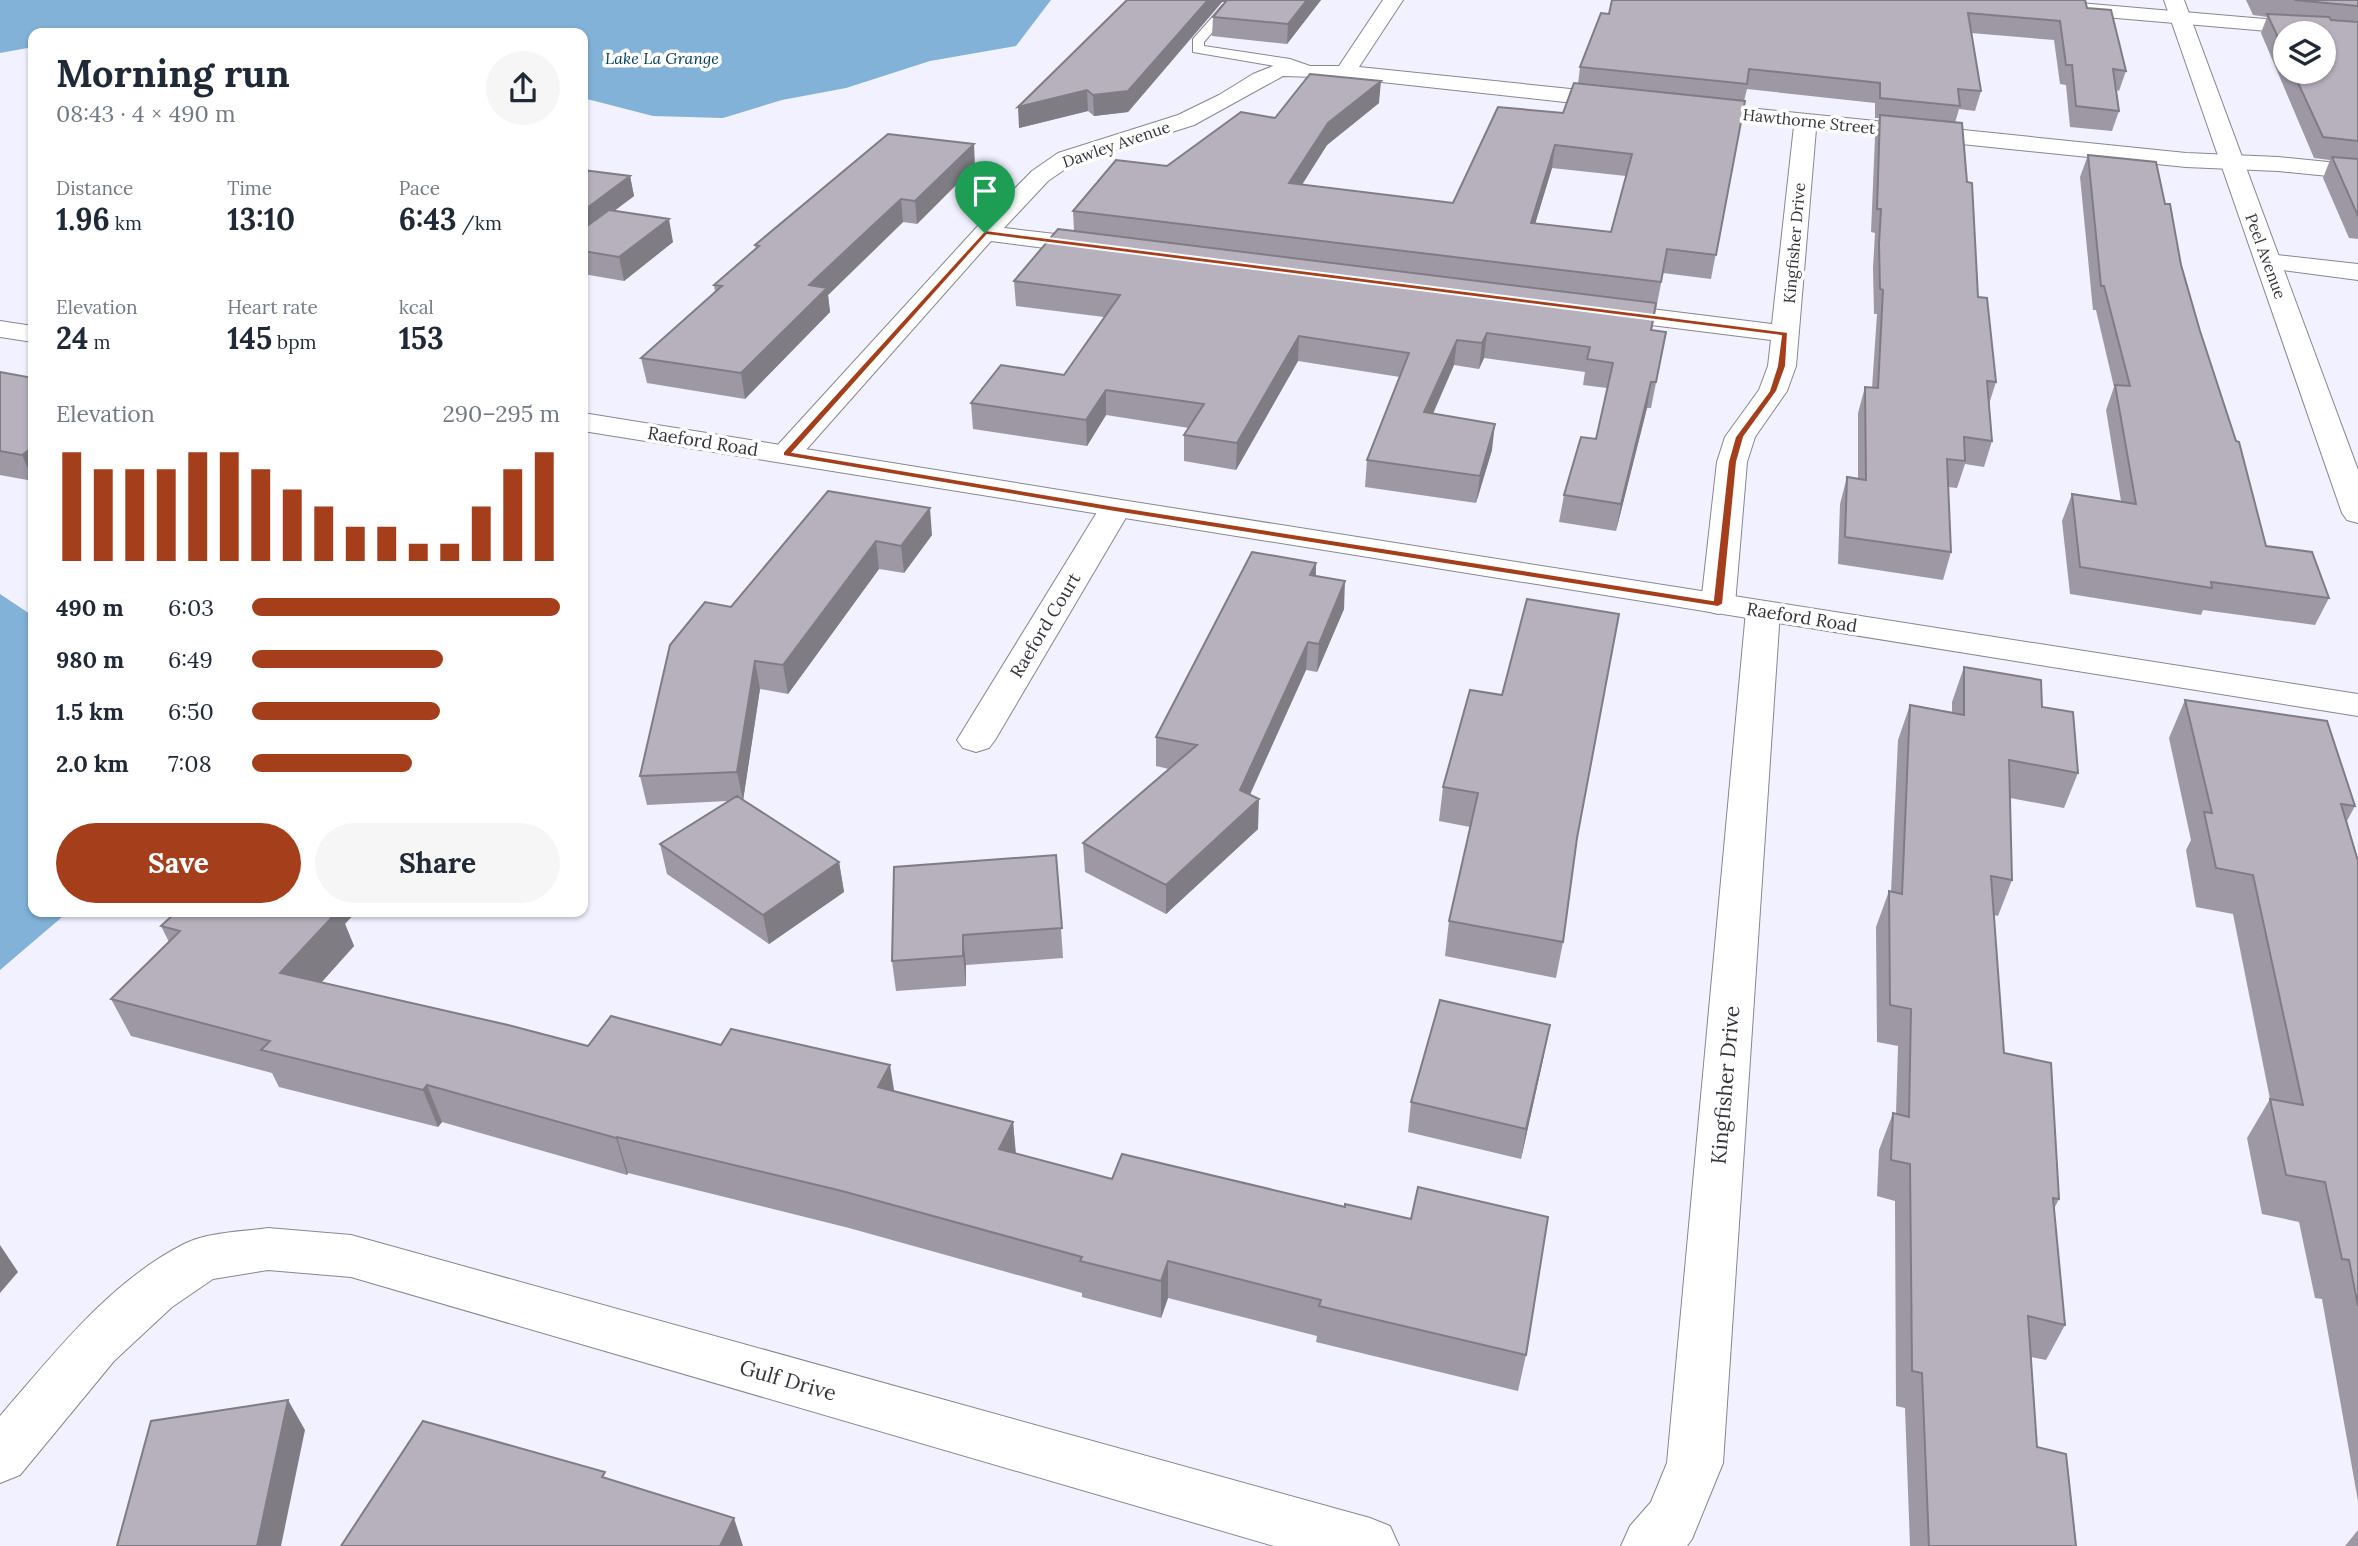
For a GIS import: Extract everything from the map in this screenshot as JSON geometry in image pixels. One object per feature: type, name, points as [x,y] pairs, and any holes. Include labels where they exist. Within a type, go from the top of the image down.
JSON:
[{"type":"street","points":[[1392,0],[1345,72],[1643,104]]},
{"type":"street","points":[[1978,0],[2177,9],[2358,33]]},
{"type":"street","name":"Peel Avenue","points":[[2177,9],[2358,513]]},
{"type":"street","name":"Dawley Avenue","points":[[786,454],[985,233],[1040,176],[1066,159],[1186,120],[1280,70],[1345,72]]},
{"type":"street","name":"Hawthorne Street","points":[[1670,106],[2186,160],[2358,172]]},
{"type":"street","name":"Kingfisher Drive","points":[[1718,604],[1732,462],[1740,437],[1773,391],[1782,366],[1806,121]]},
{"type":"street","points":[[985,233],[1123,250]]},
{"type":"street","points":[[2268,262],[2358,272]]},
{"type":"street","points":[[1578,308],[1785,334]]},
{"type":"street","points":[[0,329],[28,333]]},
{"type":"street","name":"Raeford Road","points":[[588,423],[1115,509],[2358,705]]},
{"type":"street","name":"Raeford Court","points":[[975,740],[1115,509]]},
{"type":"street","name":"Kingfisher Drive","points":[[1650,1546],[1672,1520],[1695,1463],[1763,611]]},
{"type":"street","name":"Gulf Drive","points":[[0,1457],[95,1345],[153,1291],[202,1259],[268,1249],[351,1256],[1370,1546]]},
{"type":"lane","points":[[1227,8],[1198,42],[1198,49],[1290,63],[1305,69]]},
{"type":"water","name":"Lake La Grange","points":[[0,0],[1051,0],[1016,46],[930,61],[846,88],[782,100],[723,118],[653,116],[588,99],[588,28],[28,28],[28,48],[0,53]]},
{"type":"water","points":[[0,594],[28,613],[28,917],[62,917],[0,970]]},
{"type":"building","points":[[1127,0],[1208,0],[1128,91],[1093,95],[1087,90],[1018,107]]},
{"type":"building","points":[[1227,0],[1307,0],[1288,24],[1213,17]]},
{"type":"building","points":[[1612,0],[2085,0],[2087,8],[2111,10],[2126,71],[2113,69],[2119,111],[2076,106],[2072,65],[2066,65],[2060,21],[1968,13],[1981,91],[1958,89],[1960,106],[1880,98],[1880,83],[1749,69],[1747,84],[1580,67],[1601,13],[1609,14]]},
{"type":"building","points":[[2294,0],[2358,0],[2358,6]]},
{"type":"building","points":[[2267,14],[2329,17],[2331,20],[2358,22],[2358,141],[2323,137],[2299,84],[2336,84],[2336,21],[2273,21],[2273,27]]},
{"type":"building","points":[[1310,74],[1381,81],[1328,123],[1289,183],[1453,203],[1498,107],[1563,113],[1574,83],[1745,101],[1716,255],[1667,249],[1661,282],[1073,211],[1116,160],[1167,166],[1241,112],[1275,118]],"holes":[[[1555,145],[1632,154],[1611,232],[1531,223]]]},
{"type":"building","points":[[1880,115],[1962,123],[1967,182],[1972,183],[1978,297],[1987,298],[1996,382],[1987,381],[1992,441],[1964,437],[1965,461],[1947,459],[1951,552],[1845,537],[1847,477],[1866,480],[1865,387],[1878,388],[1883,290],[1880,289],[1881,209],[1877,209]]},
{"type":"building","points":[[888,134],[974,144],[915,201],[901,199],[809,285],[827,288],[741,373],[641,358],[722,286],[714,285],[759,246],[755,245]]},
{"type":"building","points":[[2088,155],[2156,162],[2165,204],[2170,204],[2181,265],[2236,441],[2239,442],[2266,546],[2312,552],[2329,598],[2211,582],[2212,588],[2080,567],[2072,494],[2136,504],[2115,385],[2130,386],[2104,286],[2101,286]]},
{"type":"building","points":[[2332,157],[2358,159],[2358,216]]},
{"type":"building","points":[[588,171],[630,176],[588,207]]},
{"type":"building","points":[[609,210],[669,219],[619,257],[588,252],[588,225]]},
{"type":"building","points":[[1058,229],[1656,303],[1651,330],[1666,332],[1656,382],[1651,382],[1621,504],[1564,495],[1581,437],[1596,439],[1613,363],[1587,359],[1590,347],[1487,333],[1482,343],[1457,340],[1424,412],[1495,424],[1480,476],[1367,460],[1409,353],[1299,336],[1237,443],[1184,435],[1204,404],[1106,390],[1086,420],[971,403],[1001,365],[1064,375],[1120,295],[1014,281]]},
{"type":"building","points":[[0,372],[28,377],[28,451],[22,455],[0,451]]},
{"type":"building","points":[[828,491],[930,508],[901,546],[876,541],[783,665],[755,661],[737,772],[640,776],[670,645],[705,602],[731,607]]},
{"type":"building","points":[[1252,552],[1316,563],[1310,575],[1345,581],[1319,644],[1308,642],[1240,790],[1259,799],[1166,885],[1083,843],[1197,745],[1156,737]]},
{"type":"building","points":[[1527,599],[1619,614],[1577,838],[1563,942],[1449,921],[1478,793],[1443,787],[1470,690],[1502,695]]},
{"type":"building","points":[[1964,667],[2041,680],[2042,707],[2073,712],[2078,773],[2009,760],[2012,880],[1991,876],[2004,1053],[2051,1063],[2059,1199],[2053,1198],[2065,1325],[2028,1316],[2037,1447],[2066,1454],[2076,1546],[1929,1546],[1922,1373],[1912,1371],[1910,1164],[1891,1160],[1893,1113],[1909,1117],[1911,1009],[1890,1005],[1889,891],[1902,894],[1910,705],[1964,715]]},
{"type":"building","points":[[2185,700],[2327,721],[2355,806],[2341,804],[2358,861],[2358,1306],[2349,1260],[2342,1259],[2325,1182],[2286,1175],[2270,1099],[2303,1105],[2253,875],[2216,868],[2204,812],[2212,813]]},
{"type":"building","points":[[737,796],[839,862],[763,915],[660,844]]},
{"type":"building","points":[[1056,855],[1062,928],[963,935],[963,956],[892,961],[894,867]]},
{"type":"building","points":[[171,917],[332,917],[280,973],[588,1046],[611,1016],[721,1045],[731,1029],[890,1065],[878,1087],[1013,1122],[999,1149],[1112,1179],[1122,1154],[1345,1207],[1345,1204],[1411,1219],[1418,1187],[1548,1217],[1526,1355],[1319,1306],[1321,1300],[1168,1261],[1161,1281],[1080,1261],[1082,1257],[842,1191],[616,1138],[427,1085],[423,1090],[261,1050],[270,1041],[111,999],[180,931],[161,926]]},
{"type":"building","points":[[1440,1000],[1550,1025],[1526,1129],[1411,1102]]},
{"type":"building","points":[[288,1400],[257,1546],[117,1546],[151,1421]]},
{"type":"building","points":[[423,1421],[605,1472],[602,1477],[734,1518],[720,1546],[341,1546]]},
{"type":"route","points":[[985,233],[1785,334],[1782,366],[1773,391],[1740,437],[1732,462],[1718,604],[786,454],[985,233]]}]
